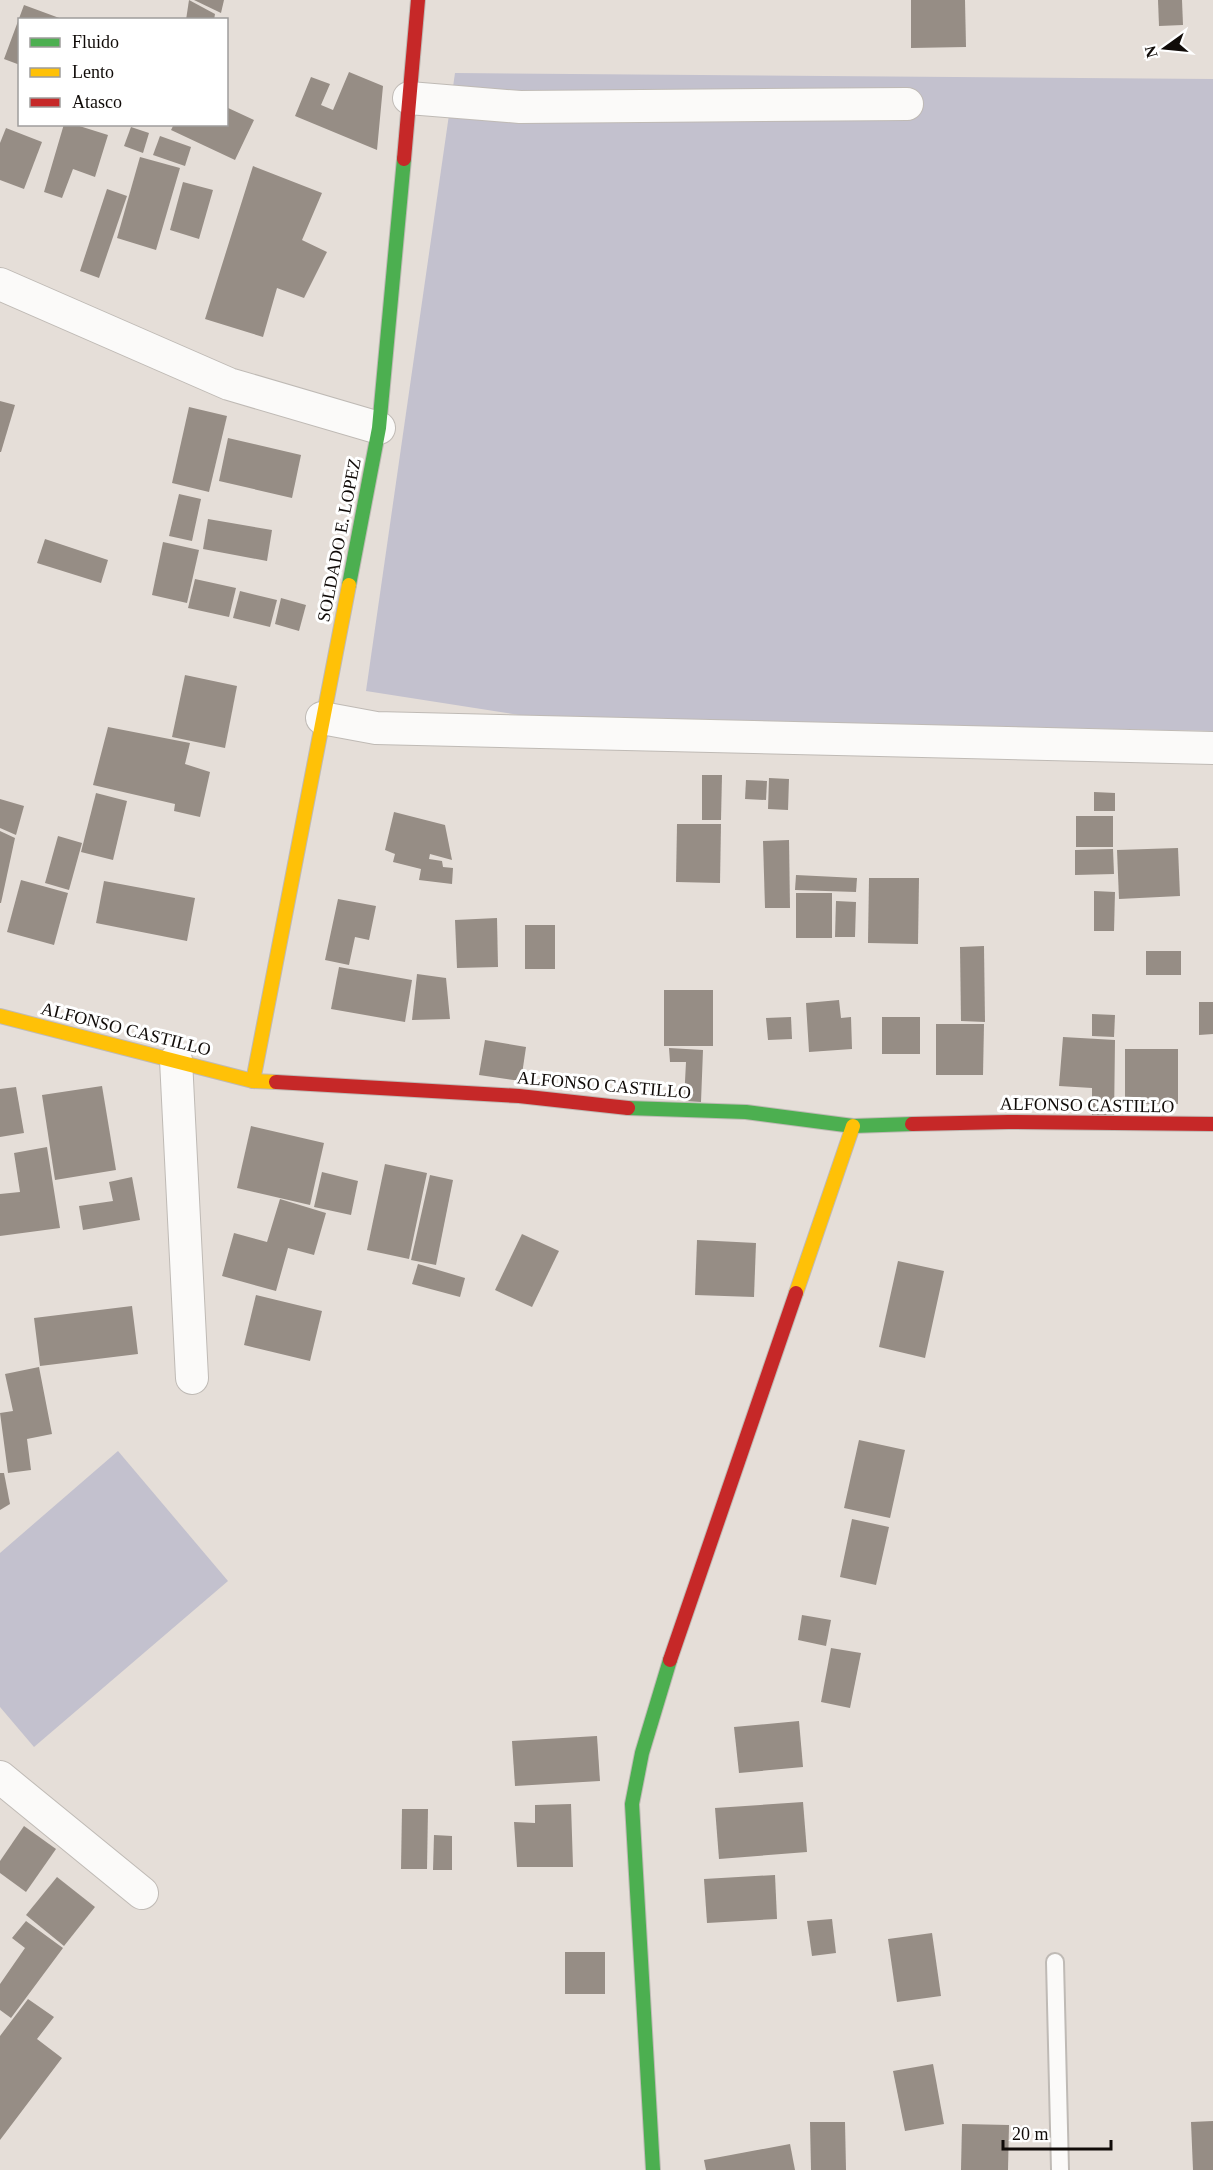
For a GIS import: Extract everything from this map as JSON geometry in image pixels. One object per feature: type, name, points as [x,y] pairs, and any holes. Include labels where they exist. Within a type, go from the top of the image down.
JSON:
[{"type":"street","name":"SOLDADO E. LOPEZ","points":[[253,1082],[379,428],[418,0]]},
{"type":"street","points":[[409,98],[520,107],[907,104]]},
{"type":"street","points":[[0,284],[229,384],[379,428]]},
{"type":"street","points":[[322,718],[376,728],[1213,748]]},
{"type":"street","name":"ALFONSO CASTILLO","points":[[0,1016],[176,1060],[253,1082],[519,1096],[625,1108],[746,1112],[853,1126],[1008,1122],[1213,1124]]},
{"type":"street","points":[[176,1060],[192,1378]]},
{"type":"street","points":[[653,2170],[632,1804],[642,1753],[660,1690],[853,1126]]},
{"type":"street","points":[[0,1777],[142,1893]]},
{"type":"lane","points":[[1055,1962],[1060,2170]]},
{"type":"shaded area","points":[[455,73],[1213,79],[1213,731],[532,717],[366,691]]},
{"type":"shaded area","points":[[118,1451],[228,1581],[34,1747],[0,1707],[0,1553]]},
{"type":"building","points":[[189,0],[215,14],[214,18],[186,18]]},
{"type":"building","points":[[194,0],[224,0],[221,13]]},
{"type":"building","points":[[911,0],[965,0],[966,47],[911,48]]},
{"type":"building","points":[[1158,0],[1182,0],[1183,25],[1159,26]]},
{"type":"building","points":[[24,5],[59,18],[19,18]]},
{"type":"building","points":[[18,21],[18,64],[4,59]]},
{"type":"building","points":[[349,72],[383,86],[377,150],[295,116],[311,77],[330,84],[321,105],[333,110]]},
{"type":"building","points":[[228,108],[254,120],[235,160],[171,130],[173,126],[228,126]]},
{"type":"building","points":[[63,126],[79,126],[108,135],[95,177],[73,169],[62,198],[44,192]]},
{"type":"building","points":[[131,127],[149,133],[143,153],[124,146]]},
{"type":"building","points":[[6,128],[42,142],[24,189],[0,180],[0,143]]},
{"type":"building","points":[[160,136],[191,147],[185,166],[153,155]]},
{"type":"building","points":[[140,157],[180,168],[156,250],[117,238]]},
{"type":"building","points":[[253,166],[322,193],[302,240],[327,252],[304,298],[277,288],[263,337],[205,319]]},
{"type":"building","points":[[183,182],[213,190],[199,239],[170,230]]},
{"type":"building","points":[[107,189],[127,196],[99,278],[80,271]]},
{"type":"building","points":[[0,401],[15,405],[1,452],[0,452]]},
{"type":"building","points":[[189,407],[227,416],[209,492],[172,483]]},
{"type":"building","points":[[228,438],[301,455],[292,498],[219,481]]},
{"type":"building","points":[[179,494],[201,499],[192,541],[169,536]]},
{"type":"building","points":[[208,519],[272,530],[267,561],[203,549]]},
{"type":"building","points":[[45,539],[108,560],[101,583],[37,563]]},
{"type":"building","points":[[163,542],[199,550],[187,603],[152,595]]},
{"type":"building","points":[[195,579],[236,588],[229,617],[188,608]]},
{"type":"building","points":[[240,591],[277,600],[270,627],[233,618]]},
{"type":"building","points":[[281,598],[306,605],[299,631],[275,624]]},
{"type":"building","points":[[185,675],[237,686],[225,748],[172,737]]},
{"type":"building","points":[[108,727],[190,743],[185,764],[210,772],[200,817],[174,811],[175,804],[93,785]]},
{"type":"building","points":[[702,775],[722,775],[721,820],[702,820]]},
{"type":"building","points":[[769,778],[789,779],[788,810],[768,809]]},
{"type":"building","points":[[746,780],[767,781],[766,800],[745,799]]},
{"type":"building","points":[[1094,792],[1115,793],[1115,811],[1094,811]]},
{"type":"building","points":[[96,793],[127,801],[113,860],[81,852]]},
{"type":"building","points":[[0,799],[24,806],[16,835],[0,828]]},
{"type":"building","points":[[394,812],[445,825],[452,860],[430,854],[429,859],[442,861],[443,867],[453,868],[452,884],[419,880],[421,869],[393,862],[395,854],[385,850]]},
{"type":"building","points":[[1076,816],[1113,816],[1113,847],[1076,847]]},
{"type":"building","points":[[677,824],[721,824],[720,883],[676,882]]},
{"type":"building","points":[[0,831],[15,838],[1,903],[0,903]]},
{"type":"building","points":[[58,836],[82,843],[69,890],[45,883]]},
{"type":"building","points":[[789,840],[790,908],[765,908],[763,841]]},
{"type":"building","points":[[1178,848],[1180,896],[1119,899],[1117,850]]},
{"type":"building","points":[[1113,849],[1114,874],[1075,875],[1075,850]]},
{"type":"building","points":[[796,875],[857,878],[856,892],[795,890]]},
{"type":"building","points":[[869,878],[919,878],[918,944],[868,943]]},
{"type":"building","points":[[21,880],[68,893],[54,945],[7,932]]},
{"type":"building","points":[[104,881],[195,898],[187,941],[96,923]]},
{"type":"building","points":[[1094,891],[1115,892],[1114,931],[1094,931]]},
{"type":"building","points":[[796,893],[832,893],[832,938],[796,938]]},
{"type":"building","points":[[338,899],[376,906],[369,940],[355,937],[349,965],[325,960]]},
{"type":"building","points":[[836,901],[856,902],[855,937],[835,937]]},
{"type":"building","points":[[497,918],[498,967],[457,968],[455,920]]},
{"type":"building","points":[[525,925],[555,925],[555,969],[525,969]]},
{"type":"building","points":[[984,946],[985,1022],[961,1021],[960,947]]},
{"type":"building","points":[[1146,951],[1181,951],[1181,975],[1146,975]]},
{"type":"building","points":[[339,967],[412,980],[405,1022],[331,1009]]},
{"type":"building","points":[[417,974],[446,978],[450,1019],[412,1020]]},
{"type":"building","points":[[664,990],[713,990],[713,1046],[664,1046]]},
{"type":"building","points":[[839,1000],[841,1018],[851,1017],[852,1049],[809,1052],[806,1003]]},
{"type":"building","points":[[1199,1002],[1213,1002],[1213,1034],[1199,1035]]},
{"type":"building","points":[[1092,1014],[1115,1015],[1114,1037],[1092,1036]]},
{"type":"building","points":[[791,1017],[792,1039],[768,1040],[766,1018]]},
{"type":"building","points":[[882,1017],[920,1017],[920,1054],[882,1054]]},
{"type":"building","points":[[936,1024],[984,1024],[983,1075],[936,1075]]},
{"type":"building","points":[[1063,1037],[1115,1040],[1114,1120],[1092,1119],[1092,1088],[1059,1086]]},
{"type":"building","points":[[485,1040],[526,1047],[521,1081],[479,1075]]},
{"type":"building","points":[[669,1048],[703,1050],[701,1102],[684,1101],[686,1062],[670,1062]]},
{"type":"building","points":[[1125,1049],[1178,1049],[1178,1104],[1125,1104]]},
{"type":"building","points":[[102,1086],[116,1170],[55,1180],[42,1095]]},
{"type":"building","points":[[16,1087],[24,1133],[0,1137],[0,1089]]},
{"type":"building","points":[[251,1126],[324,1143],[310,1205],[237,1188]]},
{"type":"building","points":[[47,1147],[60,1228],[0,1236],[0,1194],[20,1192],[14,1153]]},
{"type":"building","points":[[385,1164],[427,1173],[409,1259],[367,1250]]},
{"type":"building","points":[[322,1172],[358,1181],[351,1215],[314,1207]]},
{"type":"building","points":[[430,1175],[453,1180],[436,1265],[411,1260]]},
{"type":"building","points":[[132,1177],[140,1220],[83,1230],[79,1206],[113,1201],[109,1182]]},
{"type":"building","points":[[280,1199],[326,1213],[314,1255],[288,1248],[276,1291],[222,1276],[234,1233],[267,1242]]},
{"type":"building","points":[[522,1234],[559,1251],[532,1307],[495,1290]]},
{"type":"building","points":[[697,1240],[756,1243],[754,1297],[695,1295]]},
{"type":"building","points":[[898,1261],[944,1271],[925,1358],[879,1347]]},
{"type":"building","points":[[418,1264],[465,1278],[460,1297],[412,1284]]},
{"type":"building","points":[[256,1295],[322,1311],[310,1361],[244,1345]]},
{"type":"building","points":[[132,1306],[138,1354],[40,1366],[34,1318]]},
{"type":"building","points":[[39,1367],[52,1434],[27,1439],[31,1470],[8,1473],[0,1413],[13,1411],[5,1374]]},
{"type":"building","points":[[859,1440],[905,1450],[890,1518],[844,1508]]},
{"type":"building","points":[[0,1473],[4,1473],[10,1504],[0,1510]]},
{"type":"building","points":[[852,1519],[889,1527],[876,1585],[840,1577]]},
{"type":"building","points":[[802,1615],[831,1620],[826,1646],[798,1640]]},
{"type":"building","points":[[831,1648],[861,1653],[850,1708],[821,1702]]},
{"type":"building","points":[[799,1721],[803,1767],[739,1773],[734,1727]]},
{"type":"building","points":[[597,1736],[600,1781],[515,1786],[512,1741]]},
{"type":"building","points":[[803,1802],[807,1852],[719,1859],[715,1808]]},
{"type":"building","points":[[571,1804],[573,1867],[517,1867],[514,1822],[535,1823],[535,1805]]},
{"type":"building","points":[[402,1809],[428,1809],[427,1869],[401,1869]]},
{"type":"building","points":[[24,1826],[56,1849],[26,1892],[0,1873],[0,1861]]},
{"type":"building","points":[[434,1835],[452,1836],[452,1870],[433,1870]]},
{"type":"building","points":[[775,1875],[777,1919],[707,1923],[704,1879]]},
{"type":"building","points":[[57,1877],[95,1907],[64,1946],[26,1915]]},
{"type":"building","points":[[832,1919],[836,1953],[812,1956],[807,1921]]},
{"type":"building","points":[[26,1921],[63,1948],[11,2018],[0,2010],[0,1984],[25,1948],[12,1938]]},
{"type":"building","points":[[932,1933],[941,1996],[897,2002],[888,1939]]},
{"type":"building","points":[[565,1952],[605,1952],[605,1994],[565,1994]]},
{"type":"building","points":[[28,1999],[54,2017],[37,2039],[62,2058],[0,2140],[0,2036]]},
{"type":"building","points":[[933,2064],[944,2124],[905,2131],[893,2071]]},
{"type":"building","points":[[1213,2121],[1213,2170],[1193,2170],[1191,2122]]},
{"type":"building","points":[[810,2122],[845,2122],[846,2170],[811,2170]]},
{"type":"building","points":[[962,2124],[1009,2125],[1008,2170],[961,2170]]},
{"type":"building","points":[[790,2144],[795,2170],[706,2170],[704,2160]]},
{"type":"traffic: fast","points":[[349,585],[379,428],[404,159]]},
{"type":"traffic: fast","points":[[628,1108],[746,1112],[853,1126],[912,1124]]},
{"type":"traffic: fast","points":[[653,2170],[632,1804],[642,1753],[670,1660]]},
{"type":"traffic: slow","points":[[253,1081],[349,585]]},
{"type":"traffic: slow","points":[[0,1016],[253,1081],[276,1082]]},
{"type":"traffic: slow","points":[[796,1293],[853,1126]]},
{"type":"traffic: jam","points":[[404,159],[418,0]]},
{"type":"traffic: jam","points":[[276,1082],[519,1096],[628,1108]]},
{"type":"traffic: jam","points":[[912,1124],[1008,1122],[1213,1124]]},
{"type":"traffic: jam","points":[[670,1660],[796,1293]]}]
